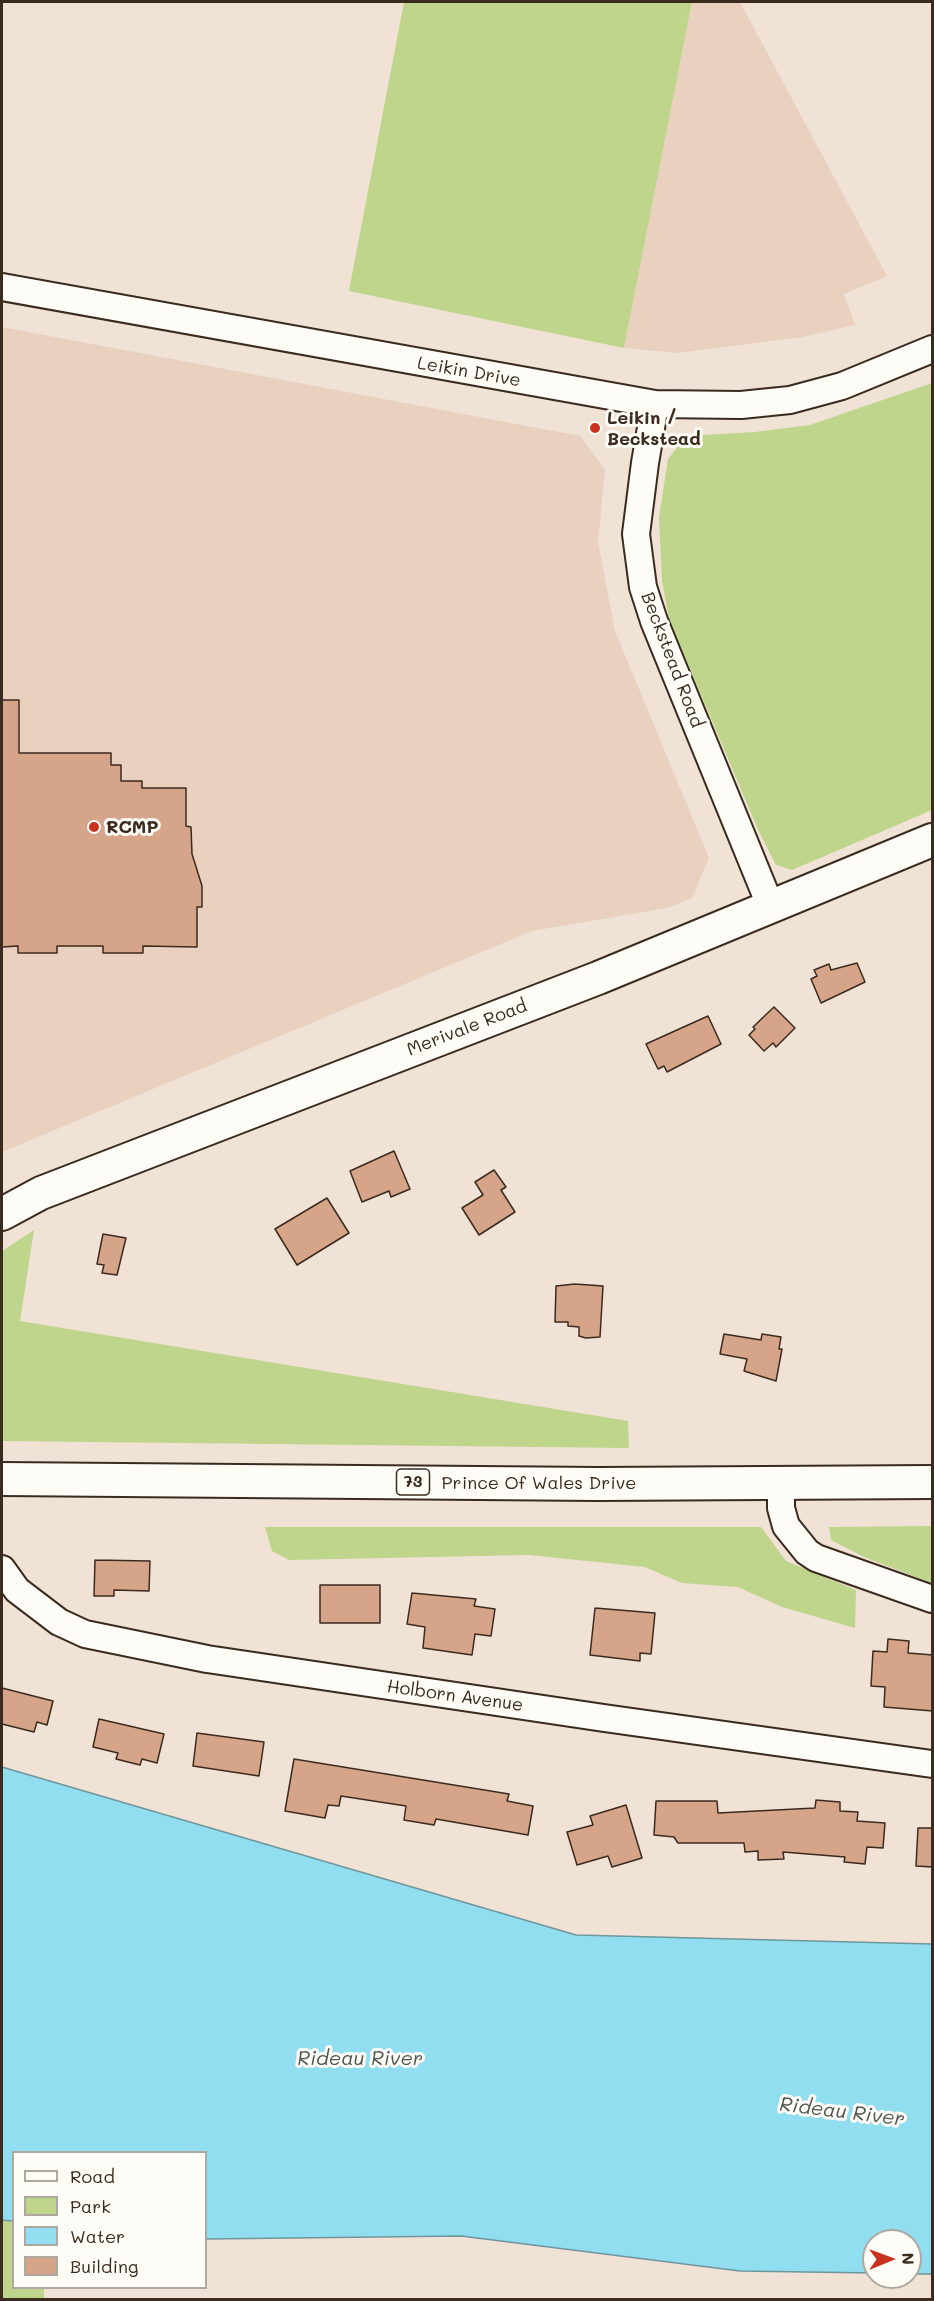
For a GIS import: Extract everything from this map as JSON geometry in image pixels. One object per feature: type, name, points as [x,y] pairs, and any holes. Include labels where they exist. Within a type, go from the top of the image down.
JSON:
[{"type":"main road","name":"Merivale Road","points":[[2,1214],[40,1193],[598,978],[770,905],[933,840]]},
{"type":"main road","name":"Prince Of Wales Drive","points":[[2,1479],[933,1482]]},
{"type":"street","name":"Leikin Drive","points":[[2,287],[656,404],[741,405],[790,400],[842,386],[933,349]]},
{"type":"street","name":"Beckstead Road","points":[[656,404],[645,463],[636,534],[644,587],[654,621],[770,905]]},
{"type":"street","points":[[781,1482],[781,1508],[786,1526],[807,1552],[816,1558],[933,1599]]},
{"type":"street","name":"Holborn Avenue","points":[[2,1569],[17,1590],[58,1622],[85,1634],[207,1659],[604,1719],[933,1764]]},
{"type":"shaded area","points":[[692,2],[740,2],[887,276],[844,294],[855,325],[802,337],[678,353],[624,348]]},
{"type":"shaded area","name":"RCMP","points":[[2,327],[580,436],[605,470],[598,542],[615,631],[709,858],[692,898],[667,908],[532,931],[2,1152]]},
{"type":"green space","points":[[404,2],[692,2],[624,348],[349,291]]},
{"type":"green space","points":[[932,383],[932,810],[792,870],[776,865],[759,832],[669,619],[662,581],[659,517],[668,459],[686,436],[755,432],[810,425]]},
{"type":"green space","points":[[34,1230],[20,1321],[628,1421],[629,1448],[2,1441],[2,1251]]},
{"type":"green space","points":[[932,1526],[932,1583],[864,1557],[831,1540],[829,1527]]},
{"type":"green space","points":[[265,1527],[761,1527],[786,1561],[856,1590],[855,1628],[782,1607],[738,1587],[682,1583],[645,1567],[529,1555],[289,1560],[272,1551]]},
{"type":"green space","points":[[2,2220],[12,2221],[12,2289],[44,2289],[44,2299],[2,2299]]},
{"type":"water","name":"Rideau River","points":[[2,1767],[576,1935],[932,1944],[932,2274],[922,2274],[922,2229],[862,2229],[862,2273],[740,2271],[461,2236],[207,2239],[207,2151],[12,2151],[12,2221],[2,2220]]},
{"type":"building","name":"RCMP","points":[[2,700],[19,700],[19,753],[111,753],[111,765],[121,765],[121,781],[142,781],[142,788],[186,788],[186,826],[191,827],[192,854],[202,886],[202,907],[197,907],[197,947],[143,946],[143,953],[103,953],[103,946],[57,946],[57,953],[18,953],[18,946],[2,947]]},
{"type":"building","points":[[857,963],[865,982],[821,1003],[811,979],[817,976],[814,970],[829,964],[831,970]]},
{"type":"building","points":[[774,1007],[795,1028],[776,1047],[773,1043],[764,1051],[749,1035],[755,1029],[753,1027]]},
{"type":"building","points":[[708,1016],[721,1044],[667,1072],[664,1066],[658,1069],[646,1044]]},
{"type":"building","points":[[394,1151],[410,1189],[391,1197],[389,1191],[362,1202],[350,1171]]},
{"type":"building","points":[[494,1170],[506,1187],[501,1190],[515,1212],[479,1235],[462,1208],[483,1195],[475,1182]]},
{"type":"building","points":[[327,1198],[349,1233],[297,1265],[275,1229]]},
{"type":"building","points":[[103,1234],[126,1238],[117,1275],[102,1273],[104,1265],[97,1264]]},
{"type":"building","points":[[575,1284],[603,1286],[600,1337],[579,1336],[579,1327],[568,1326],[568,1322],[555,1322],[556,1286]]},
{"type":"building","points":[[724,1334],[761,1340],[762,1334],[781,1337],[779,1349],[782,1349],[776,1381],[744,1371],[747,1359],[720,1354]]},
{"type":"building","points":[[95,1560],[150,1561],[149,1591],[114,1590],[114,1596],[94,1596]]},
{"type":"building","points":[[320,1585],[380,1585],[380,1623],[320,1623]]},
{"type":"building","points":[[412,1593],[476,1599],[474,1606],[495,1609],[491,1636],[475,1634],[472,1655],[423,1648],[425,1627],[407,1624]]},
{"type":"building","points":[[595,1608],[655,1613],[651,1654],[640,1653],[640,1661],[590,1655]]},
{"type":"building","points":[[888,1639],[909,1641],[908,1653],[933,1655],[933,1711],[884,1707],[885,1687],[871,1686],[873,1651],[887,1652]]},
{"type":"building","points":[[2,1688],[53,1701],[47,1725],[37,1722],[34,1732],[2,1724]]},
{"type":"building","points":[[99,1719],[164,1734],[157,1763],[142,1759],[140,1765],[116,1759],[118,1753],[93,1747]]},
{"type":"building","points":[[197,1733],[264,1742],[259,1776],[193,1766]]},
{"type":"building","points":[[294,1759],[509,1794],[507,1801],[533,1806],[528,1835],[436,1819],[434,1825],[404,1820],[406,1806],[341,1796],[339,1806],[328,1805],[325,1818],[285,1811]]},
{"type":"building","points":[[816,1800],[840,1802],[840,1811],[858,1812],[857,1821],[885,1823],[883,1848],[867,1847],[865,1864],[844,1862],[845,1857],[783,1852],[784,1859],[758,1860],[758,1851],[745,1852],[744,1843],[678,1843],[674,1837],[654,1835],[656,1801],[717,1801],[718,1813],[815,1808]]},
{"type":"building","points":[[626,1805],[642,1858],[612,1867],[608,1856],[577,1865],[567,1832],[593,1825],[590,1816]]},
{"type":"building","points":[[918,1828],[933,1828],[933,1867],[916,1866]]},
{"type":"place","name":"Leikin / Beckstead","points":[[595,428]]},
{"type":"place","name":"RCMP","points":[[94,827]]}]
